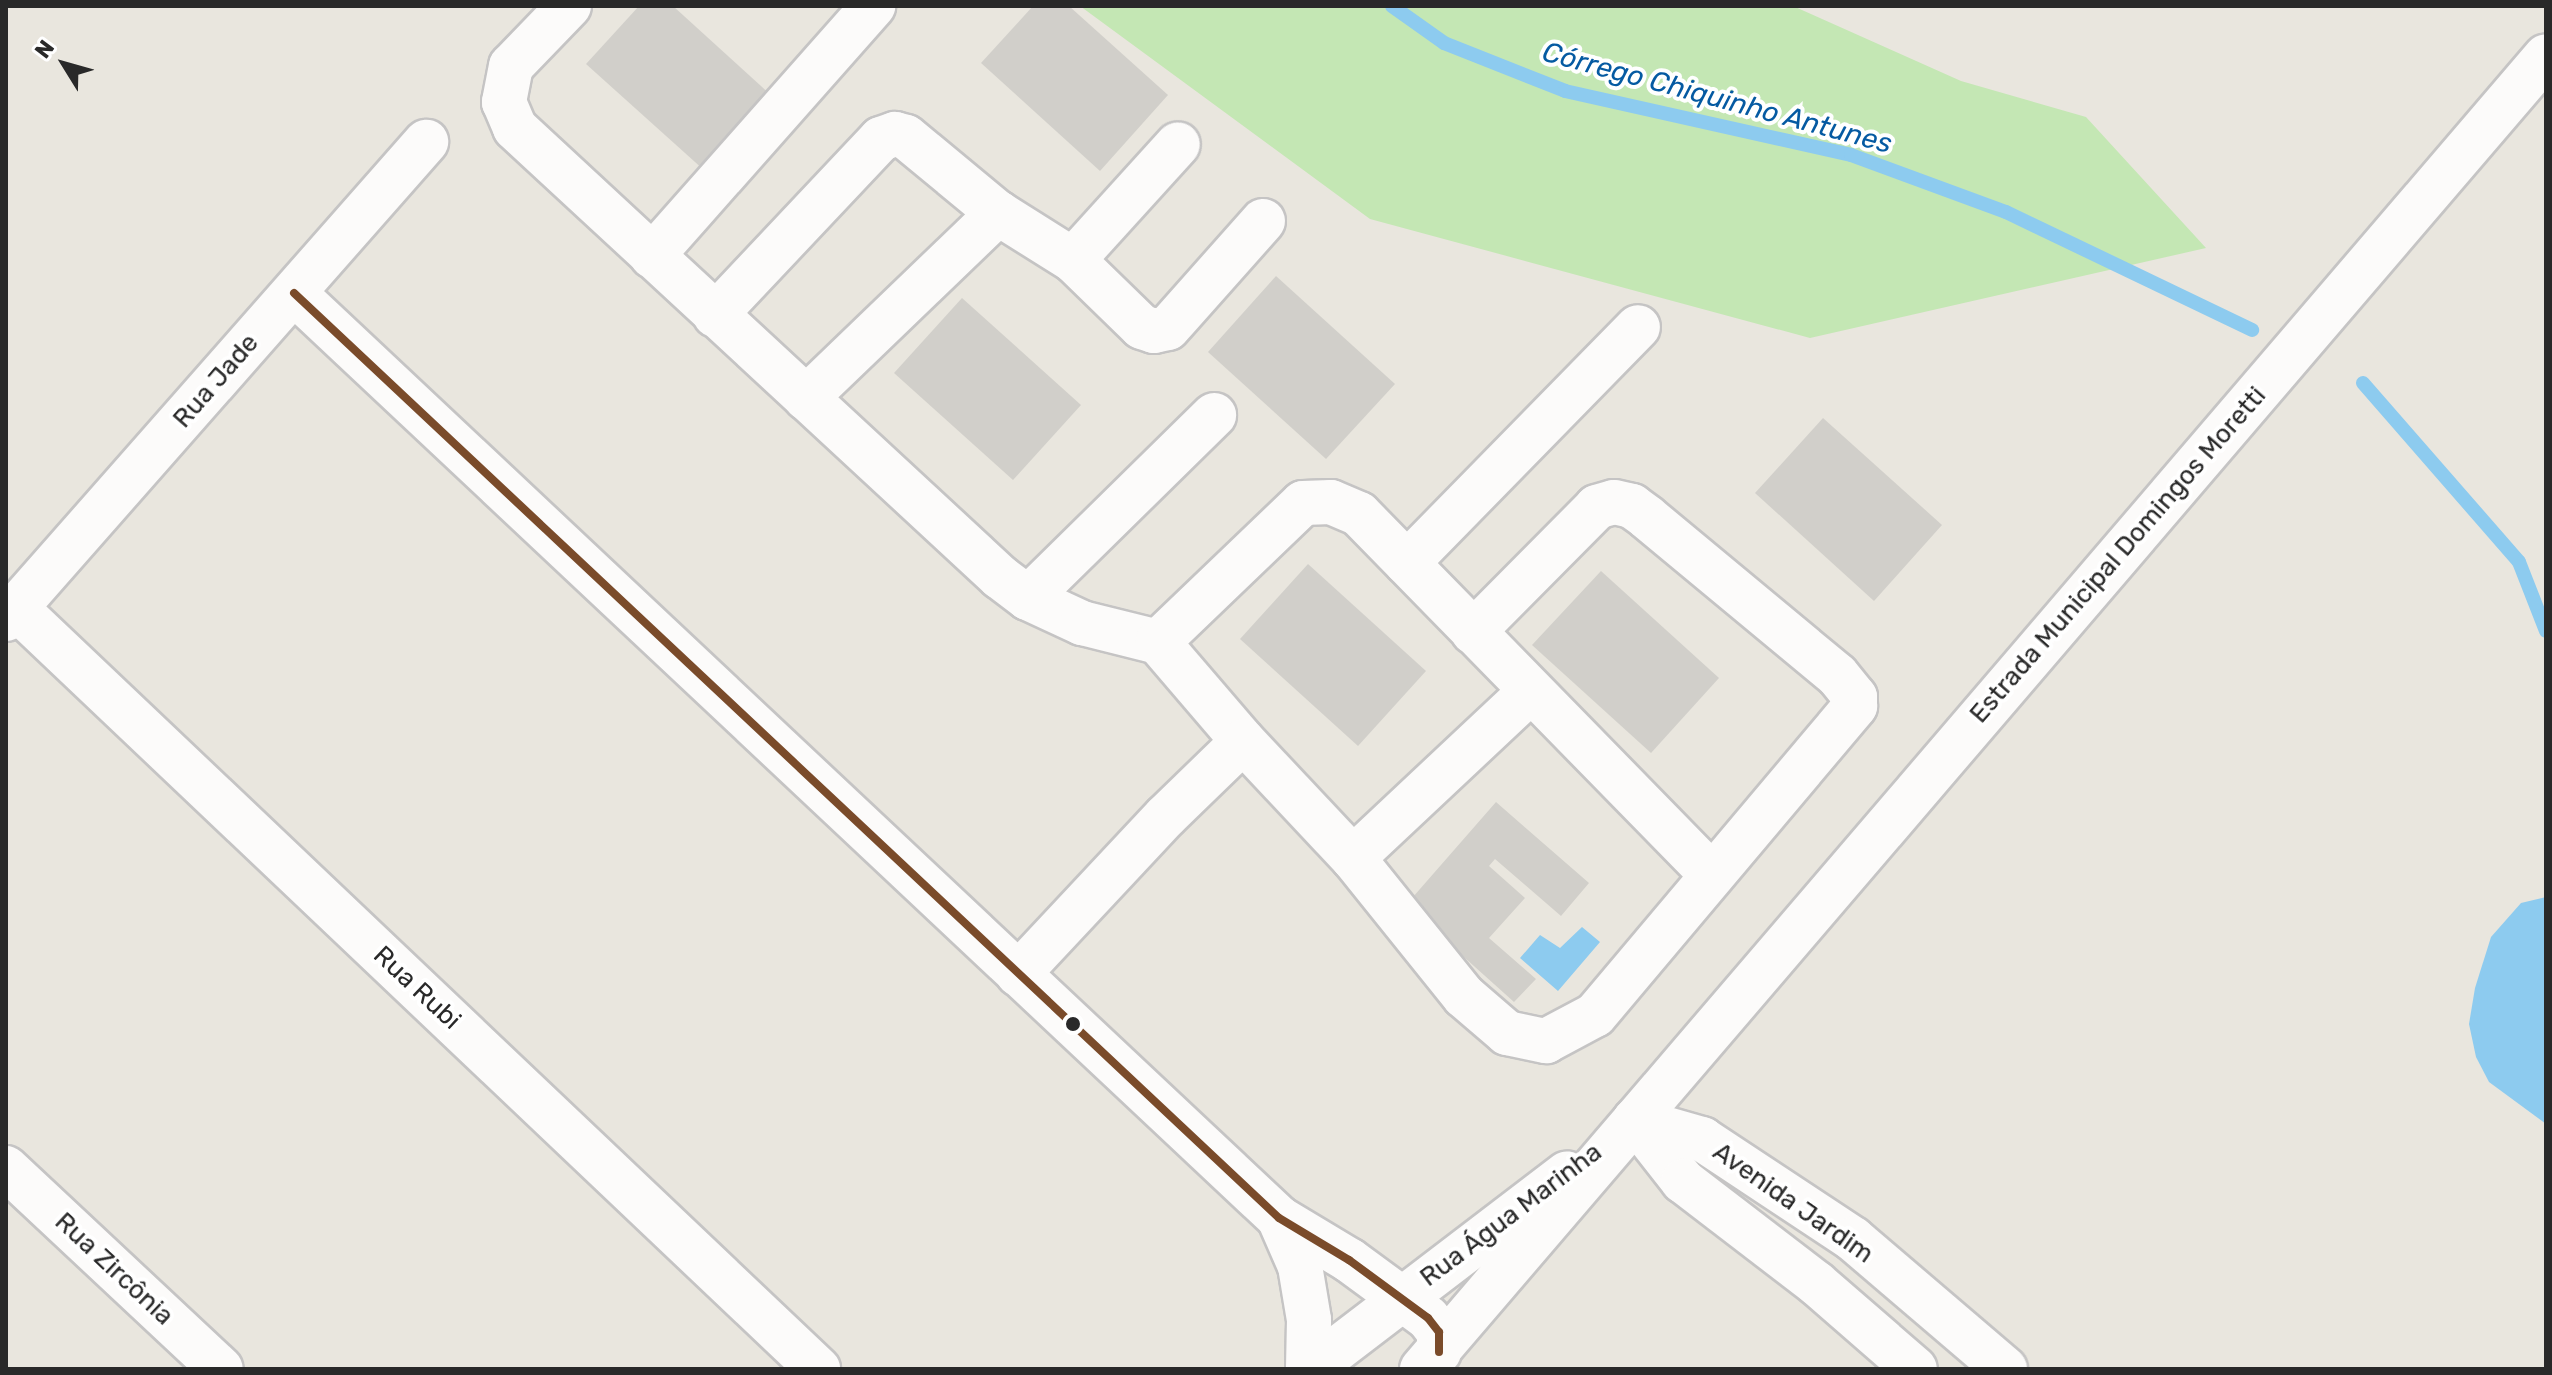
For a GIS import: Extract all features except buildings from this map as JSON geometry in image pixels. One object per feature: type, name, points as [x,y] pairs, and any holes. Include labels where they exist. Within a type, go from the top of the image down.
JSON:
[{"type":"street","points":[[569,6],[511,66],[504,102],[515,128],[1000,577],[1028,598],[1082,623],[1158,642],[1353,858],[1464,996],[1507,1033],[1546,1041],[1595,1015],[1855,706],[1849,687],[1647,517],[1632,506],[1614,502],[1597,507],[1473,632]]},
{"type":"street","points":[[652,256],[873,6]]},
{"type":"street","name":"Estrada Municipal Domingos Moretti","points":[[1635,1120],[2546,56]]},
{"type":"street","points":[[715,315],[881,139],[895,134],[906,137],[998,213],[1073,260],[1142,327],[1154,331],[1168,328],[1263,221]]},
{"type":"street","name":"Rua Jade","points":[[11,614],[426,142]]},
{"type":"street","points":[[1073,260],[1178,144]]},
{"type":"street","points":[[806,398],[998,213]]},
{"type":"street","points":[[294,293],[1279,1218],[1349,1260],[1402,1297],[1439,1332],[1431,1360]]},
{"type":"street","points":[[1407,563],[1638,327]]},
{"type":"street","points":[[1028,598],[1214,415]]},
{"type":"street","points":[[1158,642],[1303,503],[1331,502],[1359,514],[1711,874]]},
{"type":"street","name":"Rua Rubi","points":[[11,614],[818,1369]]},
{"type":"street","points":[[1353,858],[1531,691]]},
{"type":"street","points":[[1028,984],[1166,816],[1255,753]]},
{"type":"street","points":[[1431,1360],[1635,1120]]},
{"type":"street","name":"Rua Água Marinha","points":[[1310,1369],[1635,1120]]},
{"type":"street","name":"Avenida Jardim","points":[[1635,1120],[1683,1181],[1816,1283],[1915,1369]]},
{"type":"street","name":"Avenida Jardim","points":[[1635,1120],[1702,1139],[1853,1239],[2005,1369]]},
{"type":"street","name":"Rua Zircônia","points":[[6,1168],[209,1366]]},
{"type":"street","points":[[1279,1218],[1300,1266],[1309,1320],[1310,1369]]},
{"type":"green space","points":[[1080,6],[1793,6],[1961,81],[2086,117],[2206,248],[1810,338],[1370,219]]},
{"type":"water","points":[[2546,897],[2546,1124],[2489,1082],[2476,1057],[2469,1024],[2475,988],[2491,937],[2521,903]]},
{"type":"water","points":[[1582,927],[1600,942],[1558,991],[1520,958],[1540,935],[1560,948]]},
{"type":"waterway","name":"Córrego Chiquinho Antunes","points":[[1392,6],[1444,43],[1565,91],[1851,155],[2006,212],[2252,330]]},
{"type":"waterway","name":"Córrego Chiquinho Antunes","points":[[2363,383],[2519,562],[2546,631]]},
{"type":"transit line","points":[[294,293],[1279,1218],[1349,1260],[1428,1318],[1439,1332],[1439,1352]]}]
